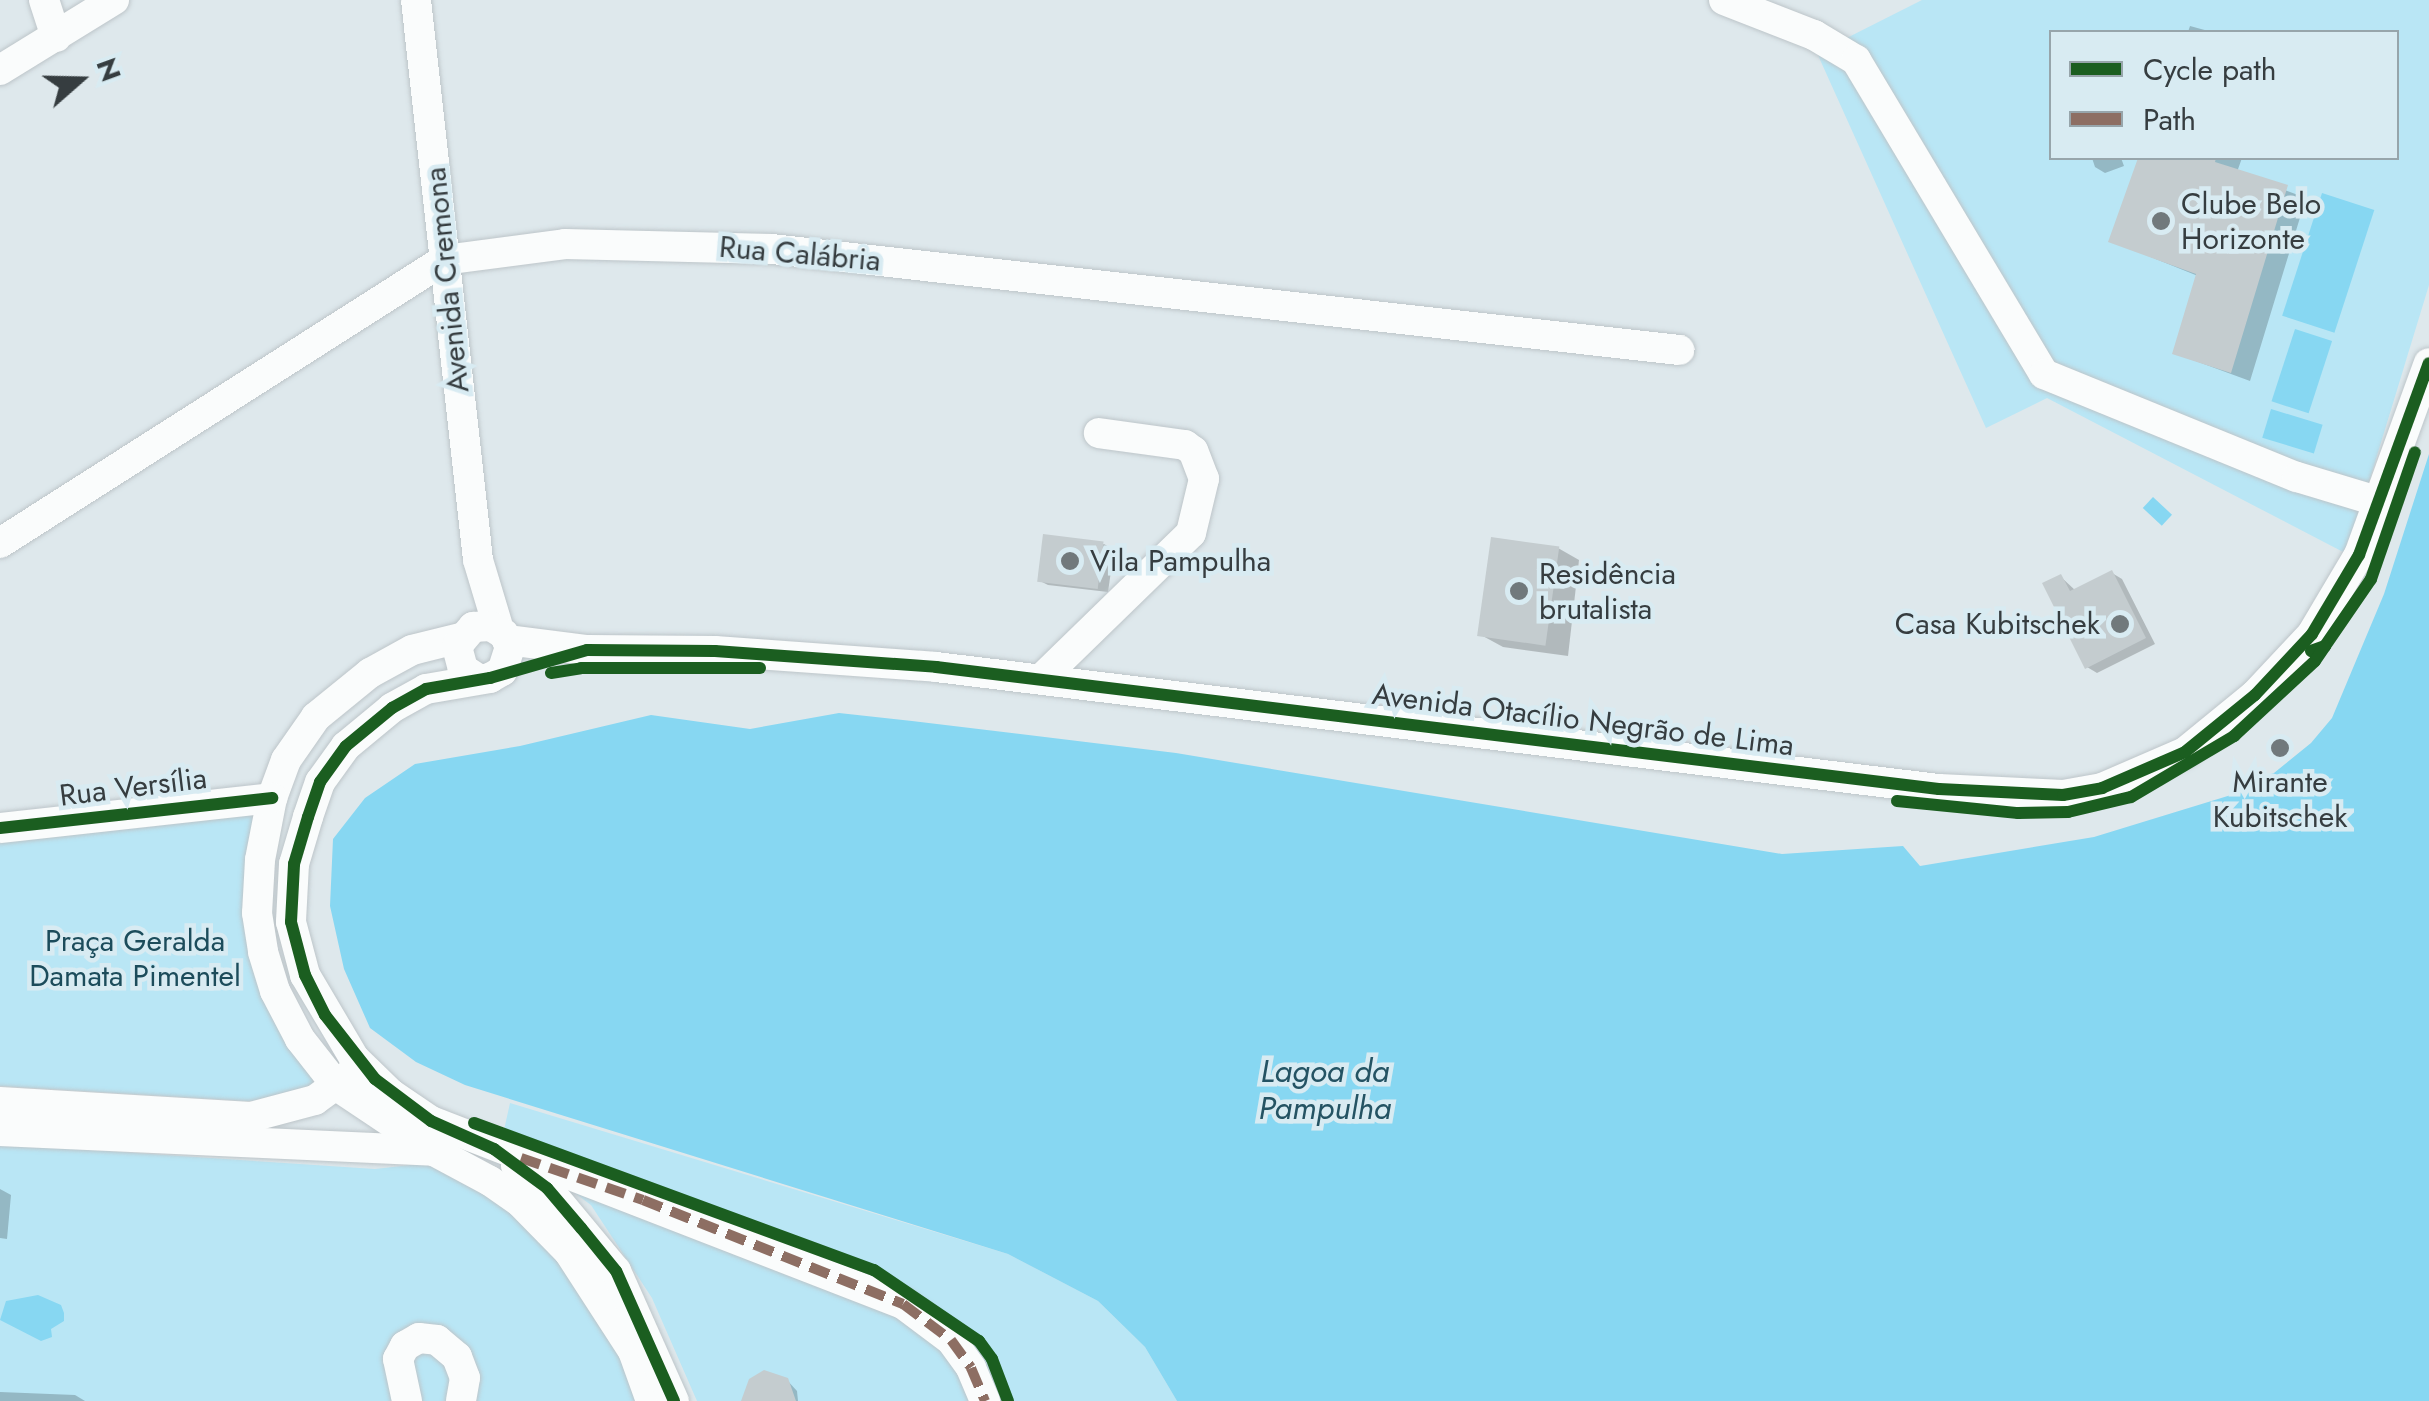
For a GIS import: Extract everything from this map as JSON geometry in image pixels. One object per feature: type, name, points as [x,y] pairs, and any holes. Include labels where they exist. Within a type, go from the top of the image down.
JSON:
[{"type":"street","points":[[44,0],[56,37]]},
{"type":"street","points":[[0,70],[114,0]]},
{"type":"street","name":"Avenida Cremona","points":[[416,0],[478,560],[503,635]]},
{"type":"street","points":[[1724,0],[1814,35],[1856,60],[2044,374],[2297,477],[2380,502]]},
{"type":"street","name":"Rua Calábria","points":[[0,543],[444,260],[565,244],[772,249],[1679,350]]},
{"type":"street","name":"Avenida Otacílio Negrão de Lima","points":[[503,635],[587,650],[715,651],[936,666],[1940,789],[2063,794],[2102,788],[2185,752],[2255,696],[2312,634],[2336,598],[2380,502],[2429,363]]},
{"type":"street","points":[[1040,680],[1191,533],[1204,480],[1193,451],[1185,445],[1099,433]]},
{"type":"street","name":"Avenida Cremona","points":[[463,635],[478,560]]},
{"type":"street","points":[[341,1150],[324,1138],[326,1093],[275,991],[263,952],[257,913],[260,860],[272,798],[286,760],[330,706],[370,673],[412,650],[463,635],[482,625],[503,635],[510,656],[490,674],[459,662],[463,635]]},
{"type":"street","name":"Avenida Otacílio Negrão de Lima","points":[[587,650],[426,689],[392,708],[346,746],[320,782],[294,864],[291,922],[305,975],[325,1015],[375,1079],[430,1121],[494,1149],[643,1200],[903,1304],[951,1340],[971,1368],[986,1401]]},
{"type":"street","name":"Rua Versília","points":[[0,828],[272,798]]},
{"type":"street","points":[[0,1131],[251,1117],[326,1093],[350,1074],[375,1079]]},
{"type":"street","points":[[326,1093],[490,1180],[520,1203],[569,1252],[633,1350],[652,1401]]},
{"type":"street","points":[[0,1102],[341,1150],[434,1151]]},
{"type":"street","name":"Avenida Otacílio Negrão de Lima","points":[[494,1149],[546,1188],[616,1271],[674,1401]]},
{"type":"street","points":[[408,1401],[398,1359],[406,1346],[419,1338],[437,1340],[457,1357],[464,1378],[461,1401]]},
{"type":"green space","name":"Clube Belo Horizonte","points":[[1922,0],[2429,0],[2429,285],[2347,554],[2047,398],[1986,428],[1817,53]]},
{"type":"green space","name":"Praça Geralda Damata Pimentel","points":[[277,791],[260,860],[280,988],[335,1086],[312,1097],[247,1101],[0,1086],[0,830]]},
{"type":"green space","points":[[510,1103],[1008,1254],[1098,1301],[1145,1347],[1177,1401],[987,1401],[949,1342],[983,1401],[697,1401],[652,1298],[591,1205],[502,1139]]},
{"type":"green space","points":[[0,1144],[375,1169],[437,1162],[557,1242],[652,1401],[0,1401]]},
{"type":"water","points":[[2322,193],[2374,210],[2334,333],[2282,316]]},
{"type":"water","points":[[2295,329],[2332,341],[2309,413],[2272,401]]},
{"type":"water","points":[[2271,409],[2323,425],[2314,453],[2262,438]]},
{"type":"water","name":"Lagoa da Pampulha","points":[[2429,454],[2429,1401],[1177,1401],[1145,1347],[1098,1301],[1008,1254],[465,1085],[416,1062],[370,1028],[344,969],[330,906],[333,839],[365,798],[415,764],[520,746],[651,715],[750,729],[839,713],[912,721],[1176,753],[1782,854],[1903,846],[1920,866],[2094,837],[2231,795],[2238,783],[2274,773],[2311,743],[2332,718],[2384,594]]},
{"type":"water","points":[[2153,497],[2172,515],[2162,526],[2143,508]]},
{"type":"water","points":[[38,1295],[61,1305],[64,1313],[64,1321],[51,1329],[52,1337],[41,1341],[0,1320],[6,1301]]},
{"type":"building","points":[[2137,160],[2216,160],[2288,185],[2231,373],[2172,354],[2196,274],[2108,242]]},
{"type":"building","name":"Vila Pampulha","points":[[1043,534],[1104,541],[1098,589],[1037,582]]},
{"type":"building","name":"Residência brutalista","points":[[1491,537],[1559,547],[1545,646],[1477,636]]},
{"type":"building","name":"Casa Kubitschek","points":[[2112,570],[2146,638],[2085,669],[2042,583],[2061,574],[2070,591]]},
{"type":"building","points":[[764,1370],[788,1378],[796,1401],[741,1401],[749,1379]]},
{"type":"marked path","points":[[521,1158],[643,1200],[903,1304],[951,1340],[971,1368],[985,1401]]},
{"type":"cycle path","points":[[674,1401],[616,1271],[547,1188],[494,1149],[431,1121],[375,1079],[325,1015],[305,975],[291,922],[294,864],[308,817],[320,782],[346,746],[392,708],[426,689],[490,678],[587,650],[715,651],[936,667],[1939,789],[2063,795],[2102,788],[2185,752],[2255,695],[2312,634],[2359,555],[2429,363]]},
{"type":"cycle path","points":[[2311,651],[2325,646],[2371,579],[2415,452]]},
{"type":"cycle path","points":[[1897,801],[2018,813],[2068,812],[2131,797],[2234,736],[2315,661],[2325,646]]},
{"type":"cycle path","points":[[551,673],[581,668],[760,668]]},
{"type":"cycle path","points":[[0,828],[272,798]]},
{"type":"cycle path","points":[[474,1123],[874,1270],[979,1341],[992,1359],[1008,1401]]},
{"type":"place","name":"Clube Belo Horizonte","points":[[2161,221]]},
{"type":"place","name":"Vila Pampulha","points":[[1070,561]]},
{"type":"place","name":"Residência brutalista","points":[[1519,591]]},
{"type":"place","name":"Casa Kubitschek","points":[[2120,624]]},
{"type":"place","name":"Mirante Kubitschek","points":[[2280,748]]}]
